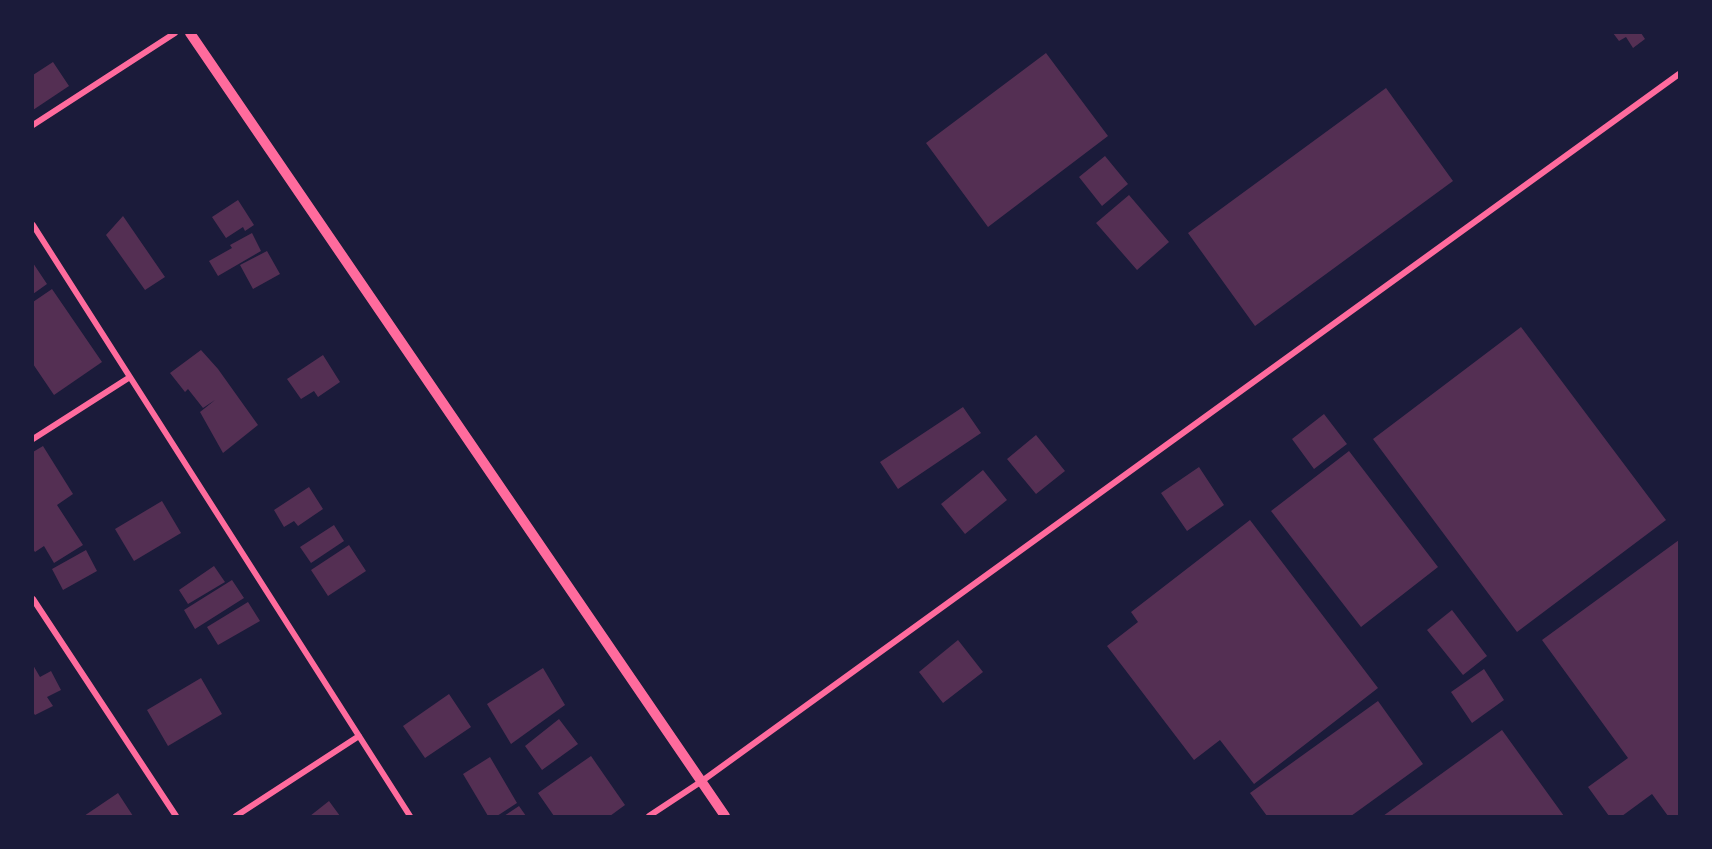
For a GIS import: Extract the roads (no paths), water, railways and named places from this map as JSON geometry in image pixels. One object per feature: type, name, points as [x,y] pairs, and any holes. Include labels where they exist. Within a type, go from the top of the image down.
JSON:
[{"type":"street","points":[[33,125],[175,33]]},
{"type":"street","points":[[190,33],[725,816]]},
{"type":"street","points":[[649,816],[702,781],[1679,74]]},
{"type":"street","points":[[33,225],[410,816]]},
{"type":"street","points":[[33,439],[130,377]]},
{"type":"street","points":[[33,599],[176,816]]},
{"type":"street","points":[[236,816],[359,736]]}]
